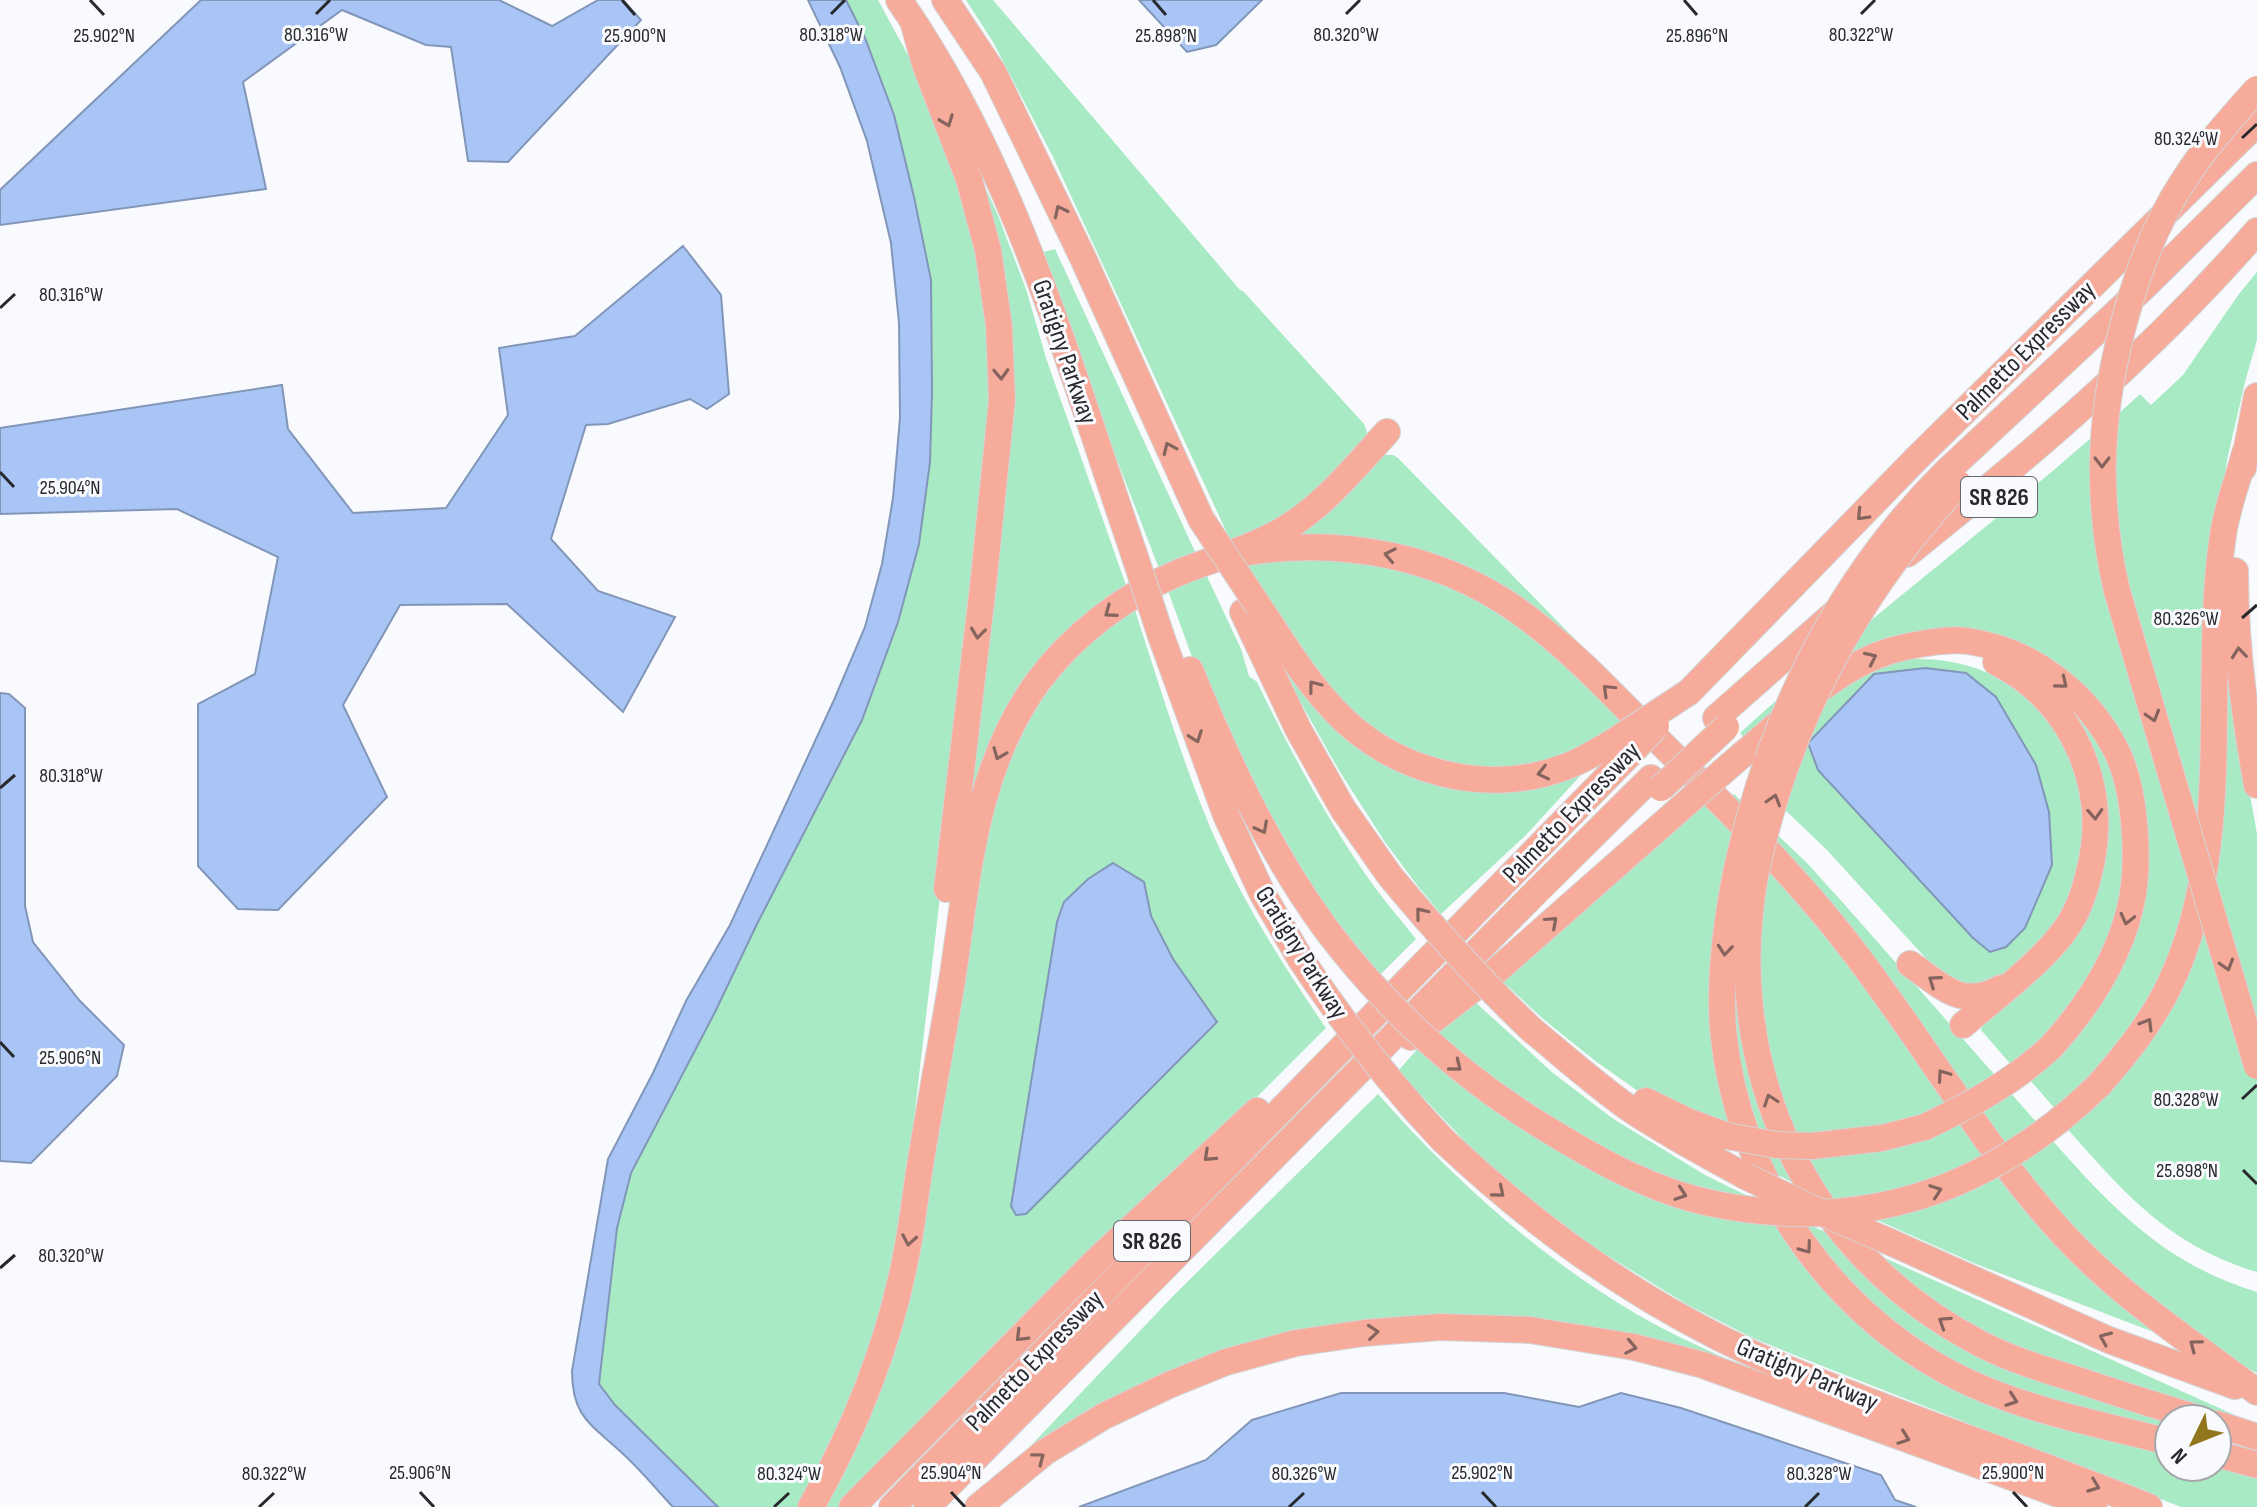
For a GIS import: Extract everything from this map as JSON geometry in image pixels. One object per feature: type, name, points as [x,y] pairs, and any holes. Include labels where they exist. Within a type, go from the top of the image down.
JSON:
[{"type":"highway","name":"Gratigny Parkway","points":[[945,0],[993,72],[1082,256],[1201,519],[1251,610],[1298,729],[1343,809],[1390,876],[1484,984],[1532,1030],[1632,1110],[1745,1176],[2109,1340],[2257,1393]]},
{"type":"highway","name":"Gratigny Parkway","points":[[906,10],[939,61],[987,152],[1029,249],[1134,554],[1167,633],[1226,815],[1262,893],[1300,958],[1363,1048],[1402,1096],[1491,1185],[1558,1239],[1634,1290],[1716,1336],[1793,1371],[2149,1507]]},
{"type":"highway","points":[[906,10],[969,179],[988,250],[999,326],[1002,400],[933,1005],[920,1163]]},
{"type":"highway","points":[[2257,89],[2216,136],[2184,180],[2157,227],[2138,275],[2118,345],[2108,394],[2102,458],[2103,514],[2117,591],[2257,1066]]},
{"type":"highway","name":"Palmetto Expressway","points":[[892,1507],[1413,976],[1621,749],[1689,692],[1916,459],[2257,123]]},
{"type":"highway","points":[[2153,1438],[2020,1403],[1945,1371],[1876,1323],[1817,1263],[1790,1225],[1762,1173],[1734,1094],[1722,1007],[1726,936],[1807,711],[1830,662],[1887,570],[1952,478],[2257,175]]},
{"type":"highway","points":[[1952,478],[2156,297],[2257,197]]},
{"type":"highway","points":[[1721,723],[1816,629],[2002,478],[2093,399],[2173,322],[2257,231]]},
{"type":"highway","name":"Palmetto Expressway","points":[[946,1507],[1656,783],[1721,723],[2087,422],[2176,338],[2257,251]]},
{"type":"highway","points":[[1167,633],[1242,791],[1292,880],[1326,929],[1396,1012],[1484,1088],[1538,1124],[1610,1165],[1683,1196],[1756,1211],[1833,1213],[1901,1202],[1982,1172],[2029,1144],[2075,1108],[2099,1085],[2142,1033],[2169,985],[2189,934],[2206,862],[2212,789],[2222,537],[2257,396]]},
{"type":"highway","points":[[811,1507],[862,1400],[890,1323],[908,1246],[972,842],[988,782],[1013,721],[1047,669],[1095,623],[1150,586],[1231,555],[1303,517],[1387,432]]},
{"type":"highway","points":[[2245,453],[2235,548],[2235,623],[2257,785]]},
{"type":"highway","points":[[1231,555],[1271,548],[1313,546],[1359,549],[1411,559],[1483,588],[1537,625],[1575,658],[1703,785],[1810,898],[1897,1010],[2020,1184],[2063,1234],[2144,1308],[2257,1393]]},
{"type":"highway","points":[[1251,610],[1335,712],[1373,743],[1409,763],[1458,777],[1514,778],[1537,775],[1621,749]]},
{"type":"highway","points":[[1405,1042],[1495,972],[1742,755],[1828,684],[1855,666],[1883,653],[1910,646],[1964,640],[1993,647],[2052,674],[2077,694],[2100,722],[2118,755],[2132,802],[2136,846],[2133,893],[2123,933],[2105,973],[2086,1003],[2051,1047],[2000,1088],[1925,1127],[1882,1138],[1812,1146],[1776,1145],[1727,1136],[1687,1121],[1583,1072]]},
{"type":"highway","points":[[1910,646],[1966,651],[1990,659],[2014,671],[2037,690],[2056,710],[2075,739],[2090,773],[2096,814],[2094,856],[2085,888],[2069,924],[2045,953],[1963,1025]]},
{"type":"highway","points":[[927,1507],[1512,915],[1656,783]]},
{"type":"highway","points":[[1746,874],[1746,981],[1757,1056],[1772,1107],[1791,1153],[1836,1225],[1893,1284],[1938,1319],[1973,1340],[2036,1367],[2153,1404]]},
{"type":"highway","points":[[1910,964],[1958,996],[1988,996],[2011,983]]},
{"type":"highway","points":[[852,1507],[1097,1260],[1276,1093],[1370,999],[1413,976]]},
{"type":"highway","points":[[978,1507],[1045,1452],[1104,1416],[1226,1362],[1296,1343],[1364,1333],[1440,1327],[1530,1330],[1634,1347],[1703,1365],[2094,1507]]},
{"type":"highway","points":[[2233,1429],[2257,1437]]},
{"type":"highway","points":[[2233,1458],[2257,1465]]},
{"type":"green space","points":[[846,0],[878,0],[916,70],[946,141],[978,243],[994,397],[900,1238],[876,1342],[803,1507],[718,1507],[615,1405],[599,1384],[617,1228],[631,1173],[862,720],[898,622],[919,544],[930,462],[931,280],[894,115],[865,38]]},
{"type":"green space","points":[[966,0],[993,0],[1240,290],[1364,424],[1368,435],[1293,518],[1233,546],[1053,157],[993,42]]},
{"type":"green space","points":[[967,146],[1026,289],[1046,358],[1127,588],[1079,624],[967,826],[1003,442]]},
{"type":"green space","points":[[1055,249],[1197,556],[1160,571],[1105,429],[1044,252]]},
{"type":"green space","points":[[2257,272],[2257,340],[2227,460],[2215,548],[2197,847],[2175,948],[2141,1019],[2058,1112],[2028,1078],[2056,1052],[2138,872],[2100,714],[1940,635],[1746,740],[1740,733],[2140,394],[2151,405],[2183,375]]},
{"type":"green space","points":[[1382,455],[1398,458],[1641,707],[1527,607],[1288,534]]},
{"type":"green space","points":[[1372,556],[1496,602],[1627,719],[1574,752],[1526,766],[1461,769],[1417,757],[1340,706],[1241,560]]},
{"type":"green space","points":[[1205,572],[1241,649],[1249,676],[1257,682],[1325,812],[1373,885],[1416,939],[1376,979],[1320,910],[1208,701],[1167,588]]},
{"type":"green space","points":[[1134,607],[1189,773],[1222,854],[1263,930],[1326,1028],[1248,1106],[1237,1111],[845,1507],[816,1507],[860,1421],[977,835],[1009,743],[1068,660]],"holes":[[[1144,882],[1151,916],[1173,959],[1217,1022],[1026,1214],[1016,1215],[1011,1206],[1057,922]]]},
{"type":"green space","points":[[1271,633],[1417,772],[1592,763],[1526,835],[1441,914],[1385,842],[1340,772],[1284,673]]},
{"type":"green space","points":[[2223,643],[2257,834],[2257,1272],[2226,1261],[2173,1232],[2128,1195],[2065,1126],[2178,981]]},
{"type":"green space","points":[[1912,659],[1943,661],[1986,672],[2033,702],[2046,715],[2076,765],[2082,793],[2083,837],[2076,880],[2070,896],[2051,928],[2025,957],[1982,989],[1942,976],[1827,850],[1782,807],[1826,692],[1886,663]],"holes":[[[1966,673],[1996,697],[2036,765],[1990,952],[1973,938],[1819,770]]]},
{"type":"green space","points":[[2050,685],[2094,735],[2106,758],[2124,833],[2121,891],[2116,918],[2101,962],[2064,1018],[2014,1068],[1981,1030],[1983,1022],[2043,965],[2099,842]]},
{"type":"green space","points":[[1734,794],[1807,863],[2059,1148],[2125,1216],[2197,1268],[2257,1292],[2257,1373],[2228,1358],[2077,1244],[1729,798]]},
{"type":"green space","points":[[1706,796],[1738,828],[1721,908],[1735,1129],[1653,1099],[1635,1089],[1542,1018],[1499,978]]},
{"type":"green space","points":[[1768,860],[1789,883],[1952,1105],[1899,1126],[1791,1137],[1768,1056],[1758,965]]},
{"type":"green space","points":[[1738,946],[1796,1184],[1771,1172],[1745,1104],[1731,1020]]},
{"type":"green space","points":[[1473,1000],[1553,1073],[1612,1118],[1705,1175],[1764,1204],[1916,1359],[2153,1441],[2153,1483],[2233,1483],[2233,1469],[2257,1470],[2257,1507],[2181,1507],[1753,1338],[1688,1305],[1595,1248],[1523,1194],[1476,1153],[1398,1071],[1421,1045]]},
{"type":"green space","points":[[1378,1094],[1467,1186],[1566,1268],[1652,1323],[1759,1373],[1645,1346],[1298,1332],[1246,1343],[1246,1347],[1020,1457],[1175,1294]]},
{"type":"green space","points":[[1962,1118],[1990,1159],[1966,1172],[1842,1204],[1822,1195],[1799,1154]]},
{"type":"green space","points":[[2000,1171],[2177,1341],[1976,1264],[1870,1217]]},
{"type":"green space","points":[[1803,1222],[1830,1234],[1888,1294],[2153,1412],[2153,1429],[2033,1398],[1933,1352],[1857,1294]]},
{"type":"green space","points":[[1869,1251],[2208,1403],[2175,1403],[2080,1373],[1960,1325]]},
{"type":"green space","points":[[2233,1414],[2257,1425],[2257,1429],[2233,1421]]},
{"type":"water","points":[[201,0],[499,0],[552,26],[598,0],[623,0],[641,20],[508,162],[468,161],[451,47],[426,45],[342,10],[243,82],[266,189],[0,225],[0,190]]},
{"type":"water","points":[[808,0],[846,0],[865,38],[894,115],[931,280],[930,462],[919,544],[898,622],[862,720],[631,1173],[617,1228],[599,1384],[615,1405],[718,1507],[673,1507],[635,1465],[592,1426],[575,1399],[572,1371],[608,1159],[686,1001],[730,925],[834,700],[865,627],[882,564],[893,498],[900,418],[899,323],[891,243],[867,141],[840,67]]},
{"type":"water","points":[[1139,0],[1262,0],[1216,45],[1187,52]]},
{"type":"water","points":[[683,246],[721,295],[729,394],[707,409],[690,399],[608,424],[586,425],[551,539],[598,591],[675,617],[623,712],[507,604],[400,605],[343,705],[387,797],[278,910],[238,909],[198,866],[198,704],[255,674],[278,557],[177,509],[0,514],[0,428],[282,385],[288,429],[353,513],[446,508],[508,415],[499,348],[575,336]]},
{"type":"water","points":[[1925,668],[1966,673],[1996,697],[2036,765],[2049,812],[2052,865],[2025,928],[2006,947],[1990,952],[1973,938],[1818,770],[1808,743],[1874,674]]},
{"type":"water","points":[[0,693],[9,694],[25,708],[25,906],[33,942],[80,1001],[124,1045],[117,1076],[31,1163],[0,1161]]},
{"type":"water","points":[[1113,863],[1144,882],[1151,916],[1173,959],[1217,1022],[1026,1214],[1016,1215],[1011,1206],[1057,922],[1064,902],[1088,879]]},
{"type":"water","points":[[1341,1393],[1504,1393],[1579,1407],[1621,1393],[1681,1408],[1881,1475],[1895,1500],[1916,1507],[1079,1507],[1206,1460],[1252,1420]]}]
